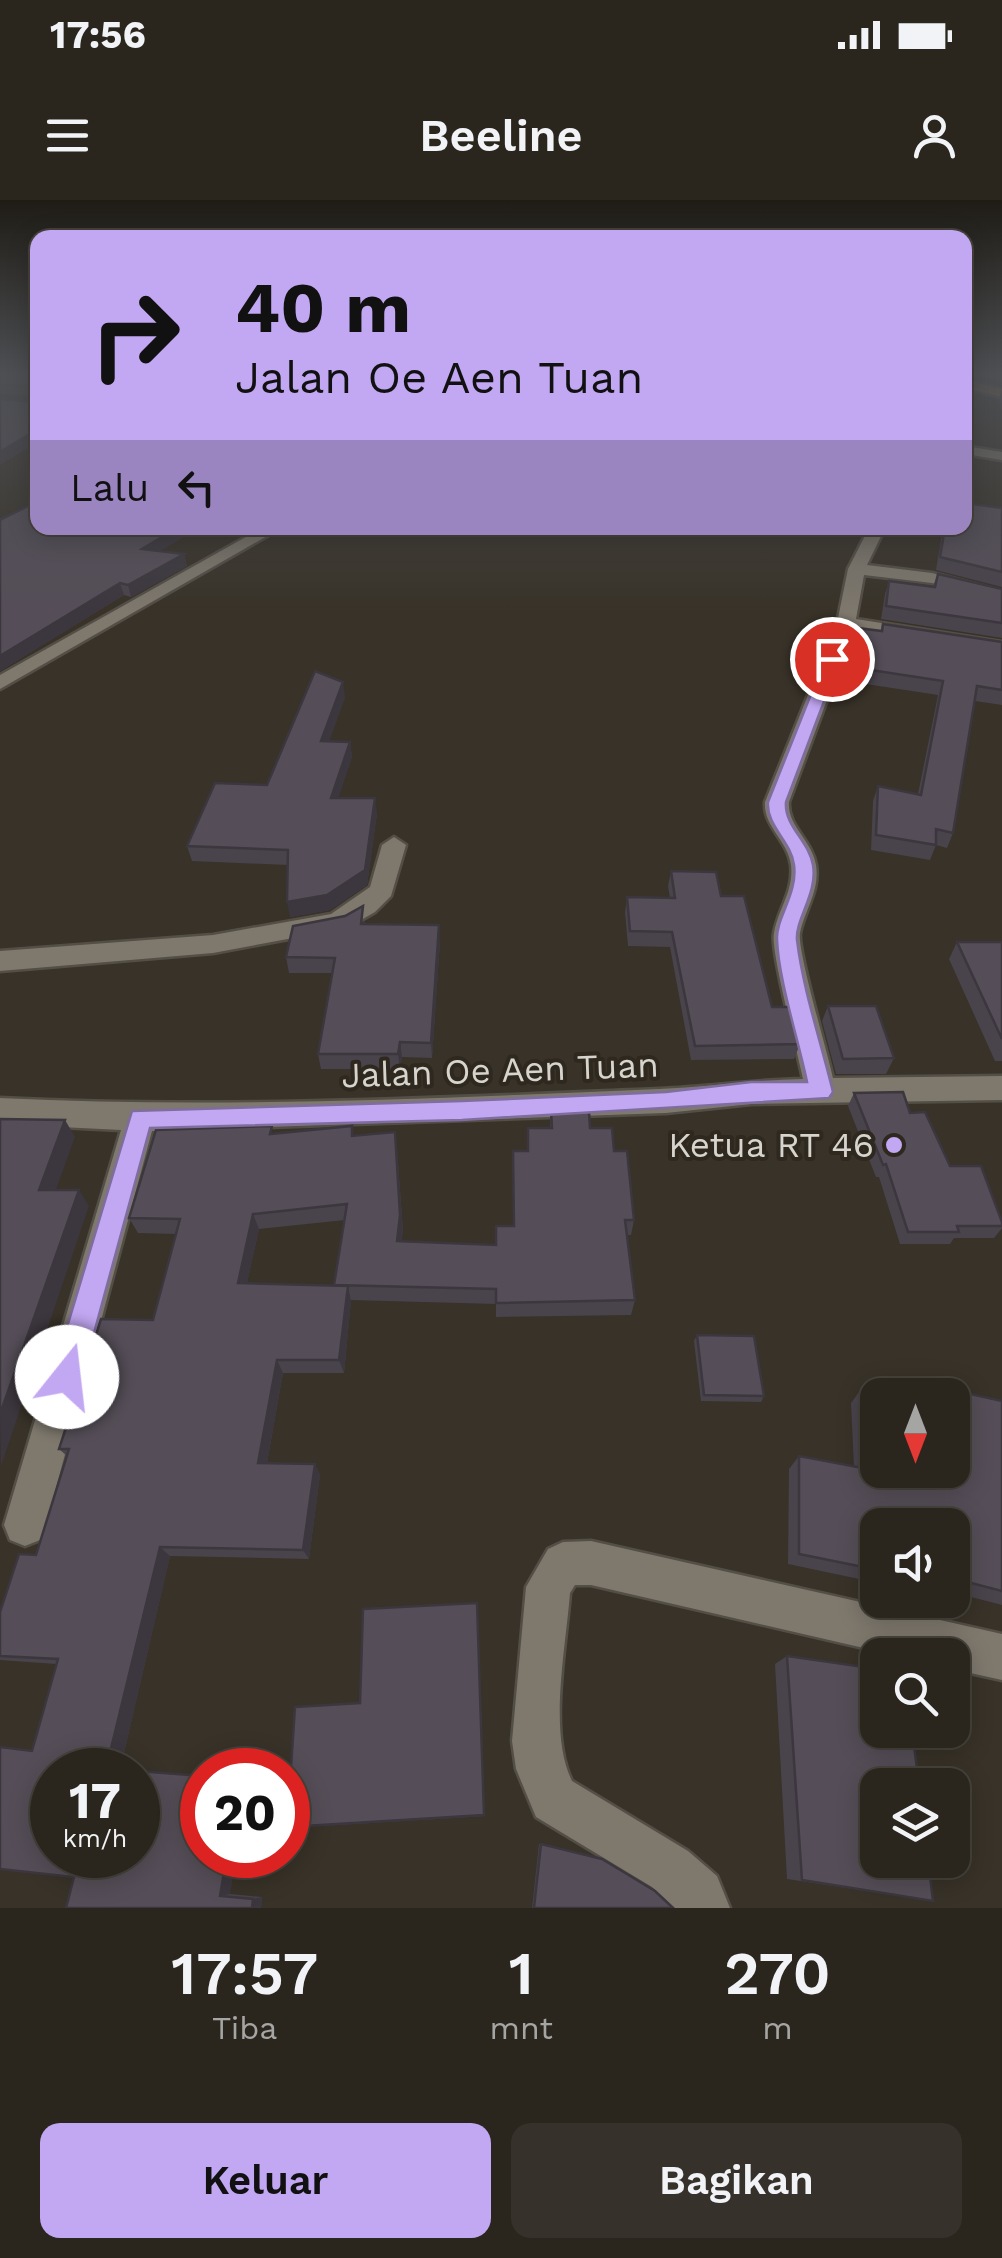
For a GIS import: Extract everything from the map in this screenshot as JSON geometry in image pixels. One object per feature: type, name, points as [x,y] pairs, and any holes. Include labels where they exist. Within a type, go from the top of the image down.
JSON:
[{"type":"street","points":[[0,683],[261,535]]},
{"type":"street","points":[[821,1092],[786,935],[800,904],[804,868],[799,848],[776,814],[777,802],[846,623],[857,568],[874,535]]},
{"type":"street","points":[[857,568],[932,578],[1002,596]]},
{"type":"street","points":[[846,623],[1002,648]]},
{"type":"street","points":[[0,961],[214,944],[338,922],[366,906],[382,890],[394,845]]},
{"type":"street","name":"Jalan Oe Aen Tuan","points":[[0,1111],[140,1118],[462,1111],[666,1102],[751,1092],[1002,1088]]},
{"type":"street","points":[[25,1525],[140,1118]]},
{"type":"street","points":[[704,1908],[700,1894],[670,1868],[554,1799],[540,1769],[536,1740],[548,1587],[564,1564],[591,1563],[1002,1657]]},
{"type":"building","points":[[972,504],[1002,508],[1002,572],[940,557],[944,535],[972,535]]},
{"type":"building","points":[[30,505],[30,535],[165,535],[142,549],[184,554],[128,585],[120,583],[0,656],[0,520]]},
{"type":"building","points":[[938,574],[1002,589],[1002,623],[886,606],[889,581],[935,587]]},
{"type":"building","points":[[883,624],[1002,642],[1002,690],[977,686],[953,833],[936,829],[936,845],[876,835],[878,786],[921,795],[943,681],[851,667],[857,628],[882,631]]},
{"type":"building","points":[[315,671],[343,682],[321,741],[350,742],[331,798],[375,798],[365,870],[327,895],[287,902],[288,850],[187,846],[215,783],[267,785]]},
{"type":"building","points":[[671,871],[716,872],[721,896],[744,896],[772,1007],[790,1007],[800,1044],[695,1046],[672,932],[630,931],[627,897],[675,898]]},
{"type":"building","points":[[363,906],[361,924],[439,925],[431,1043],[400,1042],[398,1054],[318,1054],[335,958],[286,957],[293,926],[345,916]]},
{"type":"building","points":[[957,942],[1002,942],[1002,1039]]},
{"type":"building","points":[[828,1006],[876,1006],[894,1058],[843,1059]]},
{"type":"building","points":[[903,1092],[910,1113],[925,1112],[950,1166],[981,1166],[1002,1226],[957,1226],[959,1232],[908,1232],[886,1164],[883,1165],[854,1093]]},
{"type":"building","points":[[551,1110],[589,1111],[590,1128],[612,1128],[614,1151],[627,1151],[634,1220],[625,1220],[635,1300],[496,1303],[496,1289],[334,1285],[347,1204],[253,1214],[238,1283],[348,1286],[339,1360],[277,1360],[258,1463],[315,1464],[303,1550],[160,1547],[111,1748],[33,1748],[58,1659],[0,1656],[0,1612],[19,1554],[36,1555],[69,1449],[59,1449],[101,1319],[153,1320],[180,1219],[129,1218],[156,1130],[272,1126],[270,1134],[352,1126],[352,1136],[395,1132],[400,1215],[397,1241],[496,1245],[496,1226],[514,1226],[513,1151],[528,1151],[528,1128],[552,1128]]},
{"type":"building","points":[[0,1119],[65,1120],[39,1190],[79,1190],[0,1414]]},
{"type":"building","points":[[697,1335],[754,1336],[764,1396],[704,1395]]},
{"type":"building","points":[[970,1394],[1002,1401],[1002,1591],[970,1583],[970,1508],[860,1508],[860,1566],[799,1554],[799,1456],[860,1467],[860,1488],[970,1488]]},
{"type":"building","points":[[477,1603],[484,1815],[310,1826],[310,1748],[292,1748],[295,1707],[360,1703],[363,1609]]},
{"type":"building","points":[[787,1656],[860,1666],[860,1748],[914,1748],[917,1768],[860,1768],[860,1878],[930,1878],[933,1901],[802,1880]]},
{"type":"building","points":[[0,1747],[30,1751],[30,1872],[0,1869]]},
{"type":"building","points":[[160,1773],[180,1774],[180,1878],[223,1878],[220,1896],[253,1899],[252,1908],[66,1908],[74,1878],[160,1878]]},
{"type":"building","points":[[541,1844],[602,1859],[655,1891],[673,1908],[534,1908]]},
{"type":"place","name":"Ketua RT 46","points":[[894,1145]]},
{"type":"route","points":[[67,1377],[140,1118],[462,1111],[666,1102],[751,1092],[821,1092],[786,935],[800,904],[804,868],[799,848],[776,814],[777,802],[832,659]]}]
